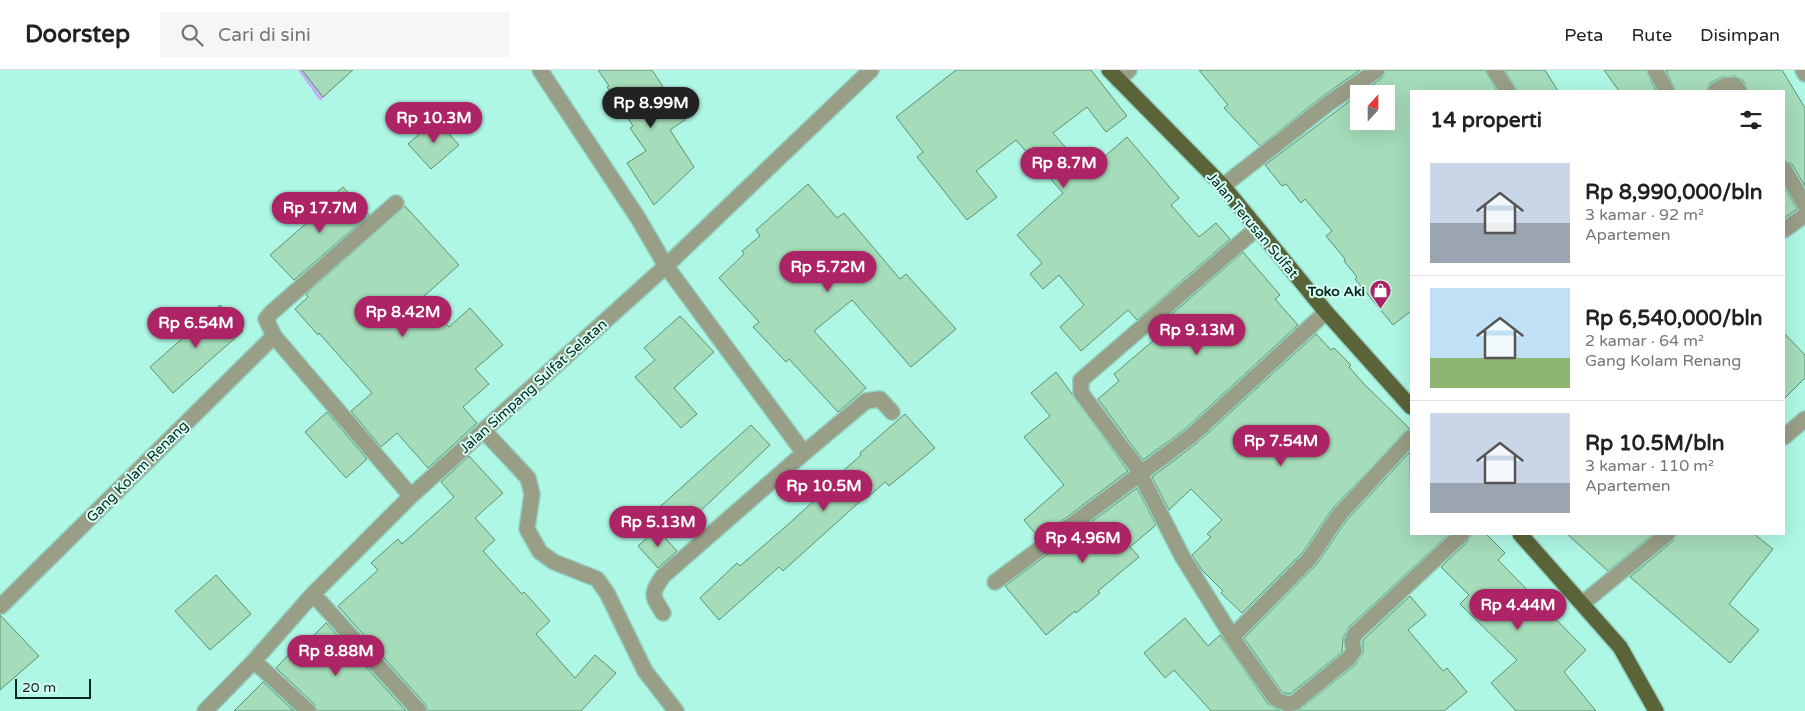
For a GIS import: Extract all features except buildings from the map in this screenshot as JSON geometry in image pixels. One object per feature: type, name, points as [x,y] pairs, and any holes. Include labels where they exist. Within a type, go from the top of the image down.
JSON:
[{"type":"main road","name":"Jalan Terusan Sulfat","points":[[1119,73],[1223,186],[1256,229],[1326,312],[1410,406]]},
{"type":"main road","points":[[1521,535],[1620,646],[1656,711]]},
{"type":"street","points":[[540,70],[638,218],[666,266],[804,453]]},
{"type":"street","name":"Jalan Simpang Sulfat Selatan","points":[[205,711],[254,661],[313,594],[411,496],[666,266],[871,70]]},
{"type":"street","points":[[1223,186],[1329,103],[1377,70]]},
{"type":"street","points":[[1494,70],[1507,90]]},
{"type":"street","points":[[1655,70],[1666,90]]},
{"type":"street","points":[[1803,70],[1805,74]]},
{"type":"street","points":[[1717,90],[1731,84],[1735,85],[1738,90]]},
{"type":"street","points":[[1785,171],[1805,205]]},
{"type":"street","points":[[396,203],[266,319],[274,336],[411,496]]},
{"type":"street","points":[[1785,229],[1805,215]]},
{"type":"street","points":[[1256,229],[1082,380],[1081,393],[1136,466],[1182,556],[1232,637],[1276,699],[1287,704],[1294,703],[1349,658],[1354,651],[1352,641],[1354,634],[1461,535]]},
{"type":"street","points":[[995,582],[1191,436],[1326,312]]},
{"type":"street","name":"Gang Kolam Renang","points":[[1,606],[274,336]]},
{"type":"street","points":[[663,613],[653,596],[653,590],[662,576],[866,401],[880,399],[892,412]]},
{"type":"street","points":[[1785,436],[1805,419]]},
{"type":"street","points":[[484,430],[528,478],[532,494],[527,529],[540,552],[554,562],[597,579],[607,593],[645,671],[676,711]]},
{"type":"street","points":[[1232,637],[1310,558],[1339,515],[1410,438]]},
{"type":"street","points":[[1583,603],[1665,535]]},
{"type":"street","points":[[313,594],[419,711]]},
{"type":"street","points":[[254,661],[308,711]]},
{"type":"shaded area","points":[[298,70],[352,70],[320,101]]},
{"type":"place","name":"Toko Aki","points":[[1381,310]]}]
